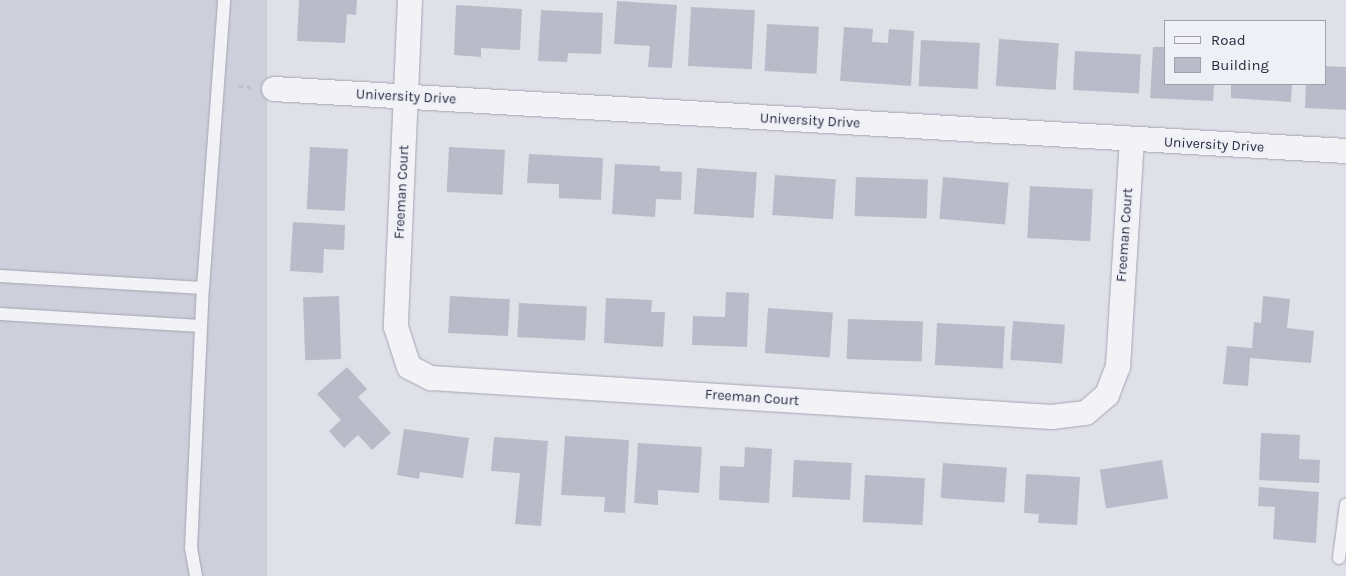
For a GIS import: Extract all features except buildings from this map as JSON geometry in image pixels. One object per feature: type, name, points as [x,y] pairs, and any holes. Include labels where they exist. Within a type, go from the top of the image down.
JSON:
[{"type":"street","name":"Freeman Court","points":[[410,0],[396,327],[403,356],[420,375],[1052,417],[1086,414],[1107,395],[1118,367],[1132,140]]},
{"type":"street","name":"University Drive","points":[[274,89],[1346,151]]},
{"type":"lane","points":[[196,576],[191,548],[201,326],[224,0]]},
{"type":"lane","points":[[0,276],[203,288]]},
{"type":"lane","points":[[0,314],[201,326]]},
{"type":"lane","points":[[1339,558],[1346,504]]},
{"type":"shaded area","points":[[0,0],[267,0],[267,576],[0,576]]}]
